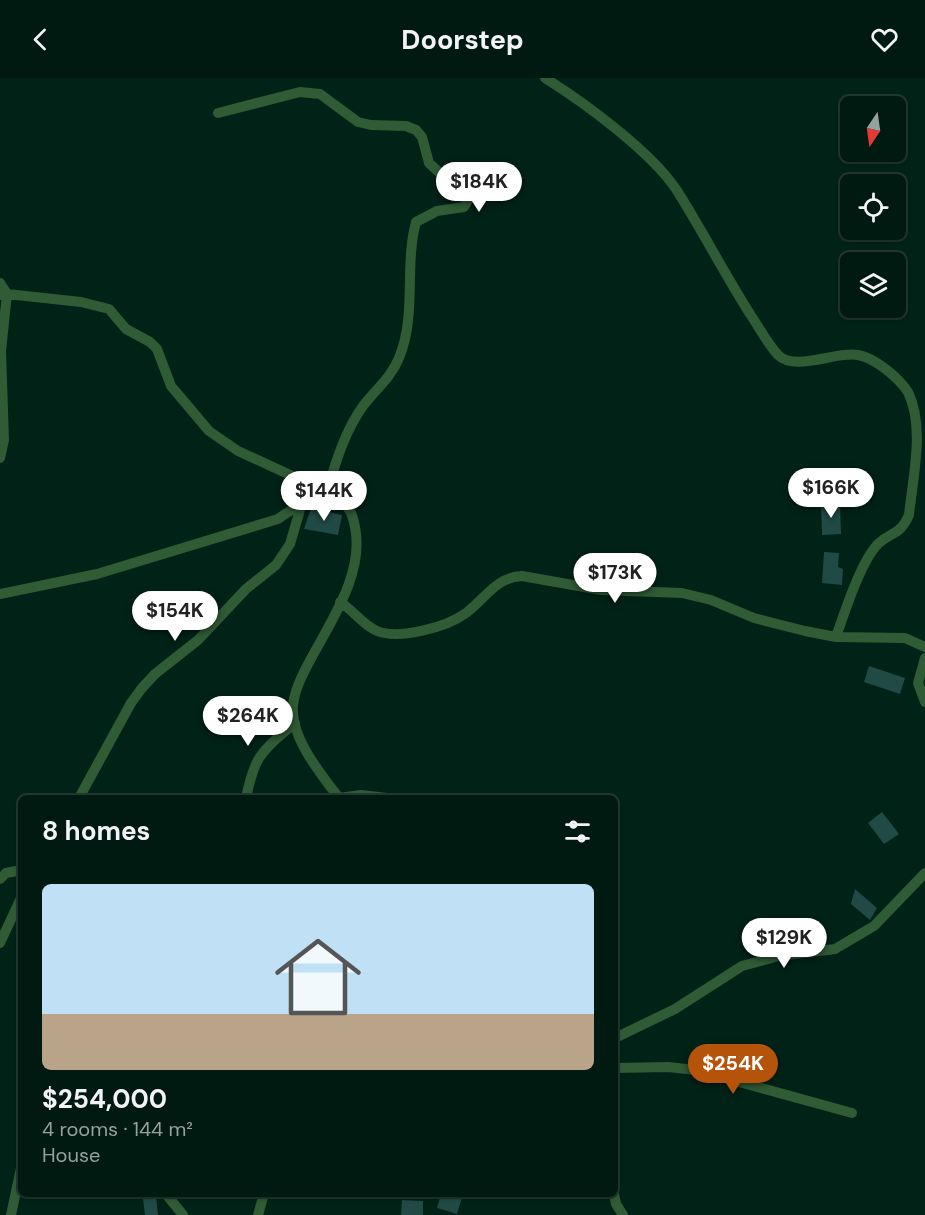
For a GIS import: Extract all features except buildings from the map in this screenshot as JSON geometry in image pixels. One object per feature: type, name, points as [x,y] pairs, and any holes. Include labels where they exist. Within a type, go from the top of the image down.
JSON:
[{"type":"street","points":[[545,78],[589,107],[658,168],[675,188],[745,305],[779,356],[791,361],[858,355],[872,360],[908,392],[917,408],[921,427],[919,458],[909,515],[903,528],[879,543],[871,555],[836,637]]},
{"type":"street","points":[[218,114],[300,92],[320,94],[358,122],[371,125],[406,126],[416,130],[422,137],[429,163],[442,175],[462,185],[470,197],[464,207],[437,211],[416,222],[411,250],[406,327],[399,359],[390,375],[357,417],[340,453],[327,495]]},
{"type":"street","points":[[0,283],[3,295],[0,351],[4,440],[0,458]]},
{"type":"street","points":[[3,295],[89,303],[109,309],[126,329],[150,342],[157,349],[171,386],[209,431],[238,451],[301,480],[315,499]]},
{"type":"street","points":[[0,594],[97,574],[278,519],[302,503],[327,495],[335,497],[351,511],[357,536],[354,563],[340,602],[297,690],[293,706],[295,723],[312,760],[337,795]]},
{"type":"street","points":[[81,795],[131,703],[142,688],[155,674],[198,640],[246,588],[276,565],[291,544],[302,503]]},
{"type":"street","points":[[340,602],[356,613],[369,627],[399,635],[454,620],[465,614],[504,579],[522,576],[601,590],[682,593],[711,600],[754,618],[836,637],[905,638],[925,647]]},
{"type":"street","points":[[0,588],[19,591]]},
{"type":"street","points":[[925,658],[918,683],[925,702]]},
{"type":"street","points":[[247,795],[254,765],[261,753],[295,723]]},
{"type":"street","points":[[0,879],[6,873],[18,871]]},
{"type":"street","points":[[618,1037],[675,1009],[742,966],[779,956],[835,949],[874,926],[925,873]]},
{"type":"street","points":[[0,943],[18,904]]},
{"type":"street","points":[[618,1068],[668,1066],[696,1070],[852,1113]]},
{"type":"street","points":[[11,1215],[18,1182]]},
{"type":"street","points":[[168,1197],[183,1215]]},
{"type":"street","points":[[258,1215],[263,1197]]},
{"type":"street","points":[[615,1197],[623,1215]]}]
